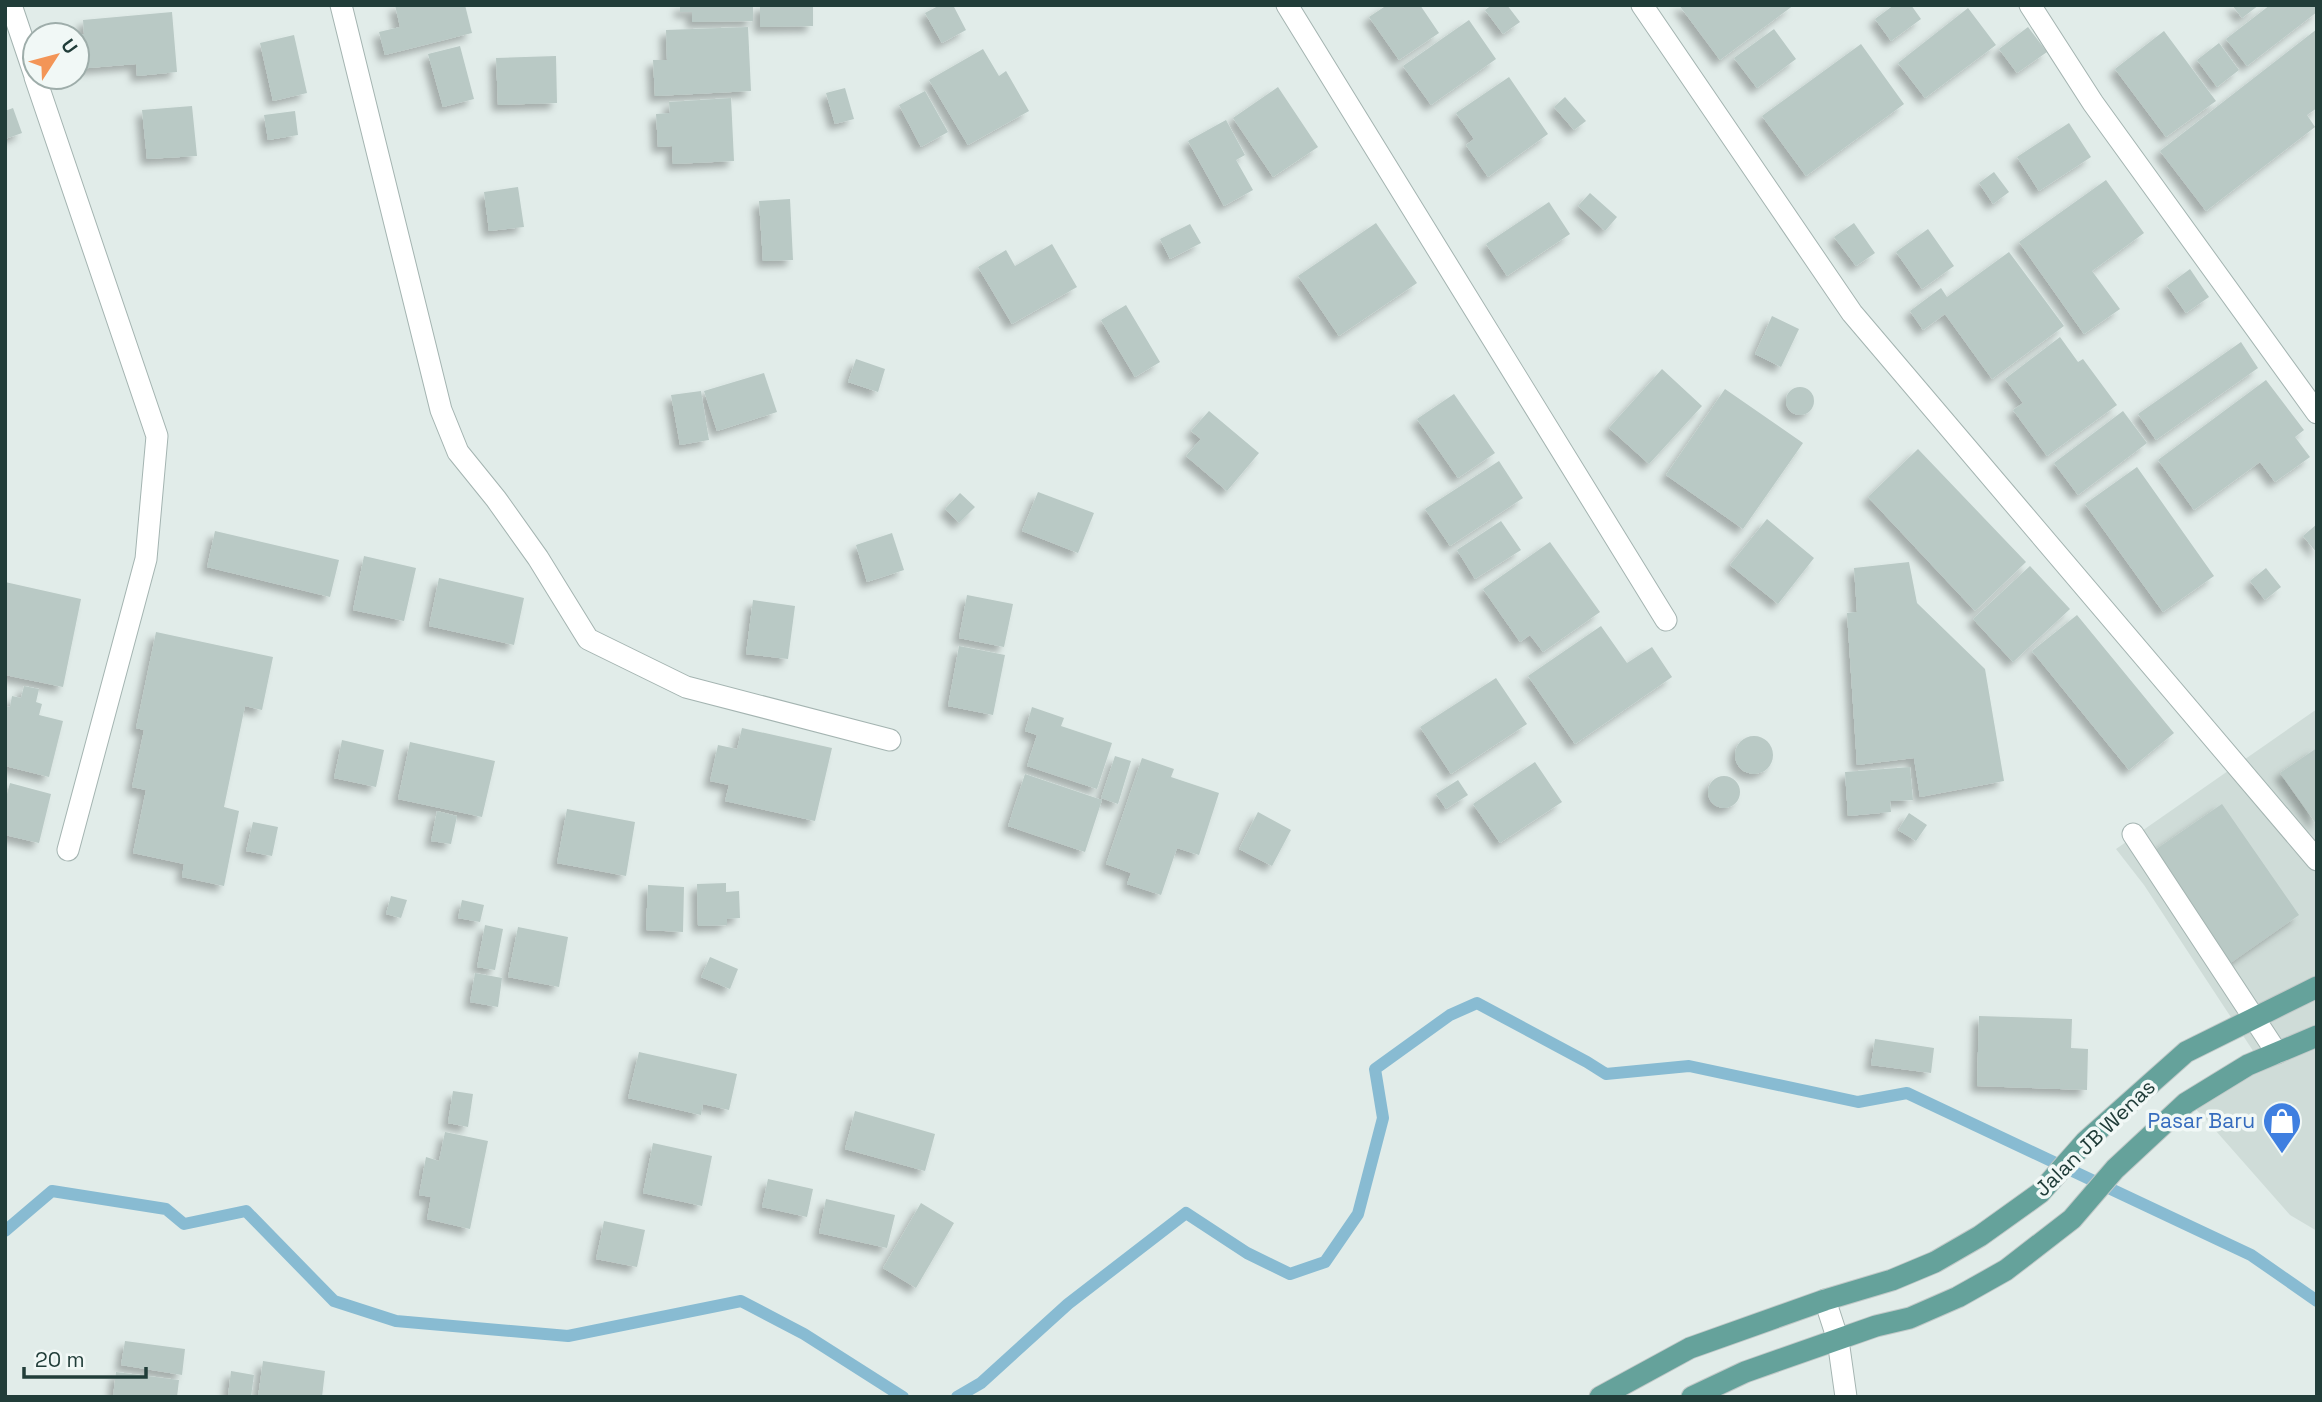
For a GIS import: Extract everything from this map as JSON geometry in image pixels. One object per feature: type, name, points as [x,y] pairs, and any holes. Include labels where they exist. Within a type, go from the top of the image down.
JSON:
[{"type":"main road","name":"Jalan JB Wenas","points":[[1600,1397],[1690,1348],[1825,1300],[1892,1280],[1936,1262],[1980,1236],[2040,1193],[2086,1141],[2186,1052],[2317,987]]},
{"type":"main road","name":"Jalan JB Wenas","points":[[1692,1397],[1745,1372],[1910,1318],[1958,1297],[2007,1269],[2073,1219],[2115,1169],[2186,1104],[2248,1065],[2317,1035]]},
{"type":"street","points":[[11,5],[21,35]]},
{"type":"street","points":[[341,5],[441,410],[458,452],[538,558],[589,639],[686,687],[890,740]]},
{"type":"street","points":[[1287,5],[1666,620]]},
{"type":"street","points":[[1642,5],[1852,313],[2317,860]]},
{"type":"street","points":[[2029,5],[2093,103],[2317,413]]},
{"type":"street","points":[[40,91],[158,436],[146,559],[68,850]]},
{"type":"street","points":[[2133,834],[2277,1053]]},
{"type":"street","points":[[1825,1300],[1838,1340],[1846,1397]]},
{"type":"shaded area","points":[[2317,709],[2317,1231],[2290,1215],[2201,1114],[2179,1094],[2265,1069],[2144,885],[2116,849]]},
{"type":"building","points":[[395,5],[465,5],[472,33],[385,55],[379,32],[400,27]]},
{"type":"building","points":[[680,5],[753,5],[753,21],[692,22],[692,12],[680,12]]},
{"type":"building","points":[[760,5],[813,5],[813,26],[760,27]]},
{"type":"building","points":[[940,5],[953,5],[966,30],[942,43],[925,13]]},
{"type":"building","points":[[1387,5],[1420,5],[1439,33],[1399,60],[1369,17]]},
{"type":"building","points":[[1492,5],[1507,5],[1520,22],[1503,34],[1485,10]]},
{"type":"building","points":[[1679,5],[1794,5],[1720,60]]},
{"type":"building","points":[[1894,5],[1911,5],[1921,19],[1891,41],[1875,19]]},
{"type":"building","points":[[2232,5],[2259,5],[2242,18]]},
{"type":"building","points":[[2270,5],[2317,5],[2317,12],[2247,66],[2226,39]]},
{"type":"building","points":[[1968,8],[1996,45],[1925,98],[1898,63]]},
{"type":"building","points":[[172,12],[177,72],[137,76],[136,64],[91,68],[91,21],[83,20]]},
{"type":"building","points":[[1469,20],[1496,59],[1431,105],[1403,66]]},
{"type":"building","points":[[748,27],[751,91],[655,96],[653,60],[667,60],[666,30]]},
{"type":"building","points":[[2028,27],[2047,52],[2017,73],[1999,49]]},
{"type":"building","points":[[1774,29],[1796,59],[1757,88],[1734,58]]},
{"type":"building","points":[[2317,29],[2317,108],[2307,115],[2315,127],[2206,211],[2160,151]]},
{"type":"building","points":[[2164,31],[2216,101],[2166,137],[2115,69]]},
{"type":"building","points":[[294,35],[307,93],[273,101],[260,43]]},
{"type":"building","points":[[2219,43],[2239,70],[2217,87],[2197,60]]},
{"type":"building","points":[[1861,44],[1904,104],[1806,176],[1762,116]]},
{"type":"building","points":[[460,46],[474,99],[443,107],[428,54]]},
{"type":"building","points":[[983,49],[999,76],[1006,71],[1029,111],[968,145],[929,80]]},
{"type":"building","points":[[556,56],[557,103],[498,105],[496,58]]},
{"type":"building","points":[[1509,77],[1548,134],[1488,177],[1466,145],[1474,139],[1456,113]]},
{"type":"building","points":[[1278,87],[1318,147],[1273,177],[1233,118]]},
{"type":"building","points":[[845,88],[854,119],[835,124],[826,93]]},
{"type":"building","points":[[925,91],[948,132],[921,147],[899,105]]},
{"type":"building","points":[[1565,97],[1586,121],[1574,130],[1554,107]]},
{"type":"building","points":[[731,98],[734,161],[673,164],[672,146],[658,147],[656,114],[670,113],[669,102]]},
{"type":"building","points":[[192,106],[197,156],[147,159],[142,110]]},
{"type":"building","points":[[13,108],[22,133],[5,139],[5,111]]},
{"type":"building","points":[[295,111],[298,135],[268,140],[264,115]]},
{"type":"building","points":[[1226,120],[1245,155],[1236,160],[1253,190],[1224,206],[1188,141]]},
{"type":"building","points":[[2069,123],[2091,157],[2039,191],[2017,157]]},
{"type":"building","points":[[1994,172],[2009,192],[1993,204],[1979,183]]},
{"type":"building","points":[[2106,180],[2144,233],[2092,271],[2120,309],[2084,334],[2019,242]]},
{"type":"building","points":[[518,187],[524,227],[489,231],[484,192]]},
{"type":"building","points":[[1590,193],[1617,217],[1605,231],[1578,206]]},
{"type":"building","points":[[790,199],[793,260],[763,261],[759,201]]},
{"type":"building","points":[[1549,202],[1570,234],[1507,276],[1486,244]]},
{"type":"building","points":[[1376,223],[1417,283],[1339,336],[1298,276]]},
{"type":"building","points":[[1854,223],[1875,253],[1856,266],[1834,237]]},
{"type":"building","points":[[1190,224],[1201,243],[1170,259],[1160,239]]},
{"type":"building","points":[[1928,229],[1954,266],[1922,289],[1896,252]]},
{"type":"building","points":[[1052,244],[1077,287],[1012,324],[978,267],[1006,250],[1015,266]]},
{"type":"building","points":[[2009,252],[2064,326],[1992,379],[1945,314],[1923,330],[1910,311],[1941,288],[1947,297]]},
{"type":"building","points":[[2190,269],[2209,297],[2186,313],[2167,286]]},
{"type":"building","points":[[1126,305],[1160,362],[1135,377],[1101,320]]},
{"type":"building","points":[[1772,316],[1799,329],[1781,367],[1755,354]]},
{"type":"building","points":[[2060,337],[2078,362],[2083,359],[2117,405],[2047,456],[2013,410],[2023,403],[2005,379]]},
{"type":"building","points":[[2241,342],[2258,368],[2156,440],[2138,414]]},
{"type":"building","points":[[856,359],[885,369],[878,392],[848,382]]},
{"type":"building","points":[[1662,369],[1702,406],[1649,464],[1609,428]]},
{"type":"building","points":[[764,373],[777,412],[717,431],[704,391]]},
{"type":"building","points":[[2266,380],[2304,430],[2295,437],[2310,457],[2275,482],[2260,462],[2194,510],[2158,460]]},
{"type":"building","points":[[1800,387],[1810,391],[1814,401],[1810,411],[1800,415],[1790,411],[1786,401],[1790,391]]},
{"type":"building","points":[[1725,389],[1803,443],[1743,529],[1666,475]]},
{"type":"building","points":[[701,391],[709,440],[680,445],[671,395]]},
{"type":"building","points":[[1454,394],[1495,453],[1458,478],[1417,419]]},
{"type":"building","points":[[1209,411],[1259,453],[1227,491],[1186,456],[1201,439],[1191,431]]},
{"type":"building","points":[[2123,411],[2147,443],[2078,495],[2054,463]]},
{"type":"building","points":[[1918,449],[2026,562],[1975,611],[1868,497]]},
{"type":"building","points":[[1499,461],[1523,498],[1450,546],[1425,509]]},
{"type":"building","points":[[2137,467],[2214,576],[2163,612],[2085,504]]},
{"type":"building","points":[[1038,492],[1094,513],[1078,553],[1022,531]]},
{"type":"building","points":[[960,493],[975,507],[959,523],[945,509]]},
{"type":"building","points":[[1767,519],[1814,558],[1778,604],[1730,565]]},
{"type":"building","points":[[1501,521],[1521,550],[1475,579],[1457,550]]},
{"type":"building","points":[[2317,524],[2317,553],[2303,536]]},
{"type":"building","points":[[215,531],[339,560],[330,597],[207,567]]},
{"type":"building","points":[[892,533],[904,570],[867,582],[856,545]]},
{"type":"building","points":[[1550,542],[1600,612],[1543,652],[1530,635],[1520,642],[1483,589]]},
{"type":"building","points":[[364,556],[416,568],[404,621],[353,610]]},
{"type":"building","points":[[1909,562],[1917,603],[1985,669],[2004,781],[1920,797],[1914,758],[1857,765],[1847,613],[1857,612],[1854,568]]},
{"type":"building","points":[[2030,566],[2070,609],[2013,662],[1973,619]]},
{"type":"building","points":[[2266,568],[2281,587],[2265,600],[2250,581]]},
{"type":"building","points":[[439,578],[524,598],[514,645],[429,626]]},
{"type":"building","points":[[5,582],[81,599],[63,687],[5,675]]},
{"type":"building","points":[[967,595],[1013,604],[1004,647],[959,638]]},
{"type":"building","points":[[753,600],[795,606],[788,659],[746,654]]},
{"type":"building","points":[[2077,615],[2174,733],[2129,770],[2032,651]]},
{"type":"building","points":[[1601,626],[1627,663],[1652,647],[1672,677],[1575,744],[1528,676]]},
{"type":"building","points":[[156,632],[273,657],[262,710],[245,706],[224,807],[239,811],[224,886],[182,877],[184,864],[133,853],[146,790],[132,787],[144,730],[136,728]]},
{"type":"building","points":[[959,646],[1005,655],[993,715],[948,706]]},
{"type":"building","points":[[1496,678],[1527,724],[1451,774],[1420,727]]},
{"type":"building","points":[[24,686],[39,689],[36,702],[42,704],[39,715],[63,721],[49,777],[5,766],[5,706],[10,707],[12,696],[21,698]]},
{"type":"building","points":[[1032,707],[1064,718],[1061,726],[1112,743],[1097,789],[1027,766],[1037,735],[1025,731]]},
{"type":"building","points":[[742,728],[832,748],[815,821],[725,801],[729,785],[710,781],[718,745],[737,749]]},
{"type":"building","points":[[1754,736],[1767,742],[1773,755],[1767,768],[1754,774],[1741,768],[1735,755],[1741,742]]},
{"type":"building","points":[[342,740],[384,750],[376,787],[334,778]]},
{"type":"building","points":[[410,742],[495,761],[482,817],[398,799]]},
{"type":"building","points":[[2317,748],[2317,825],[2280,773]]},
{"type":"building","points":[[1115,756],[1131,761],[1118,804],[1101,798]]},
{"type":"building","points":[[1142,758],[1174,769],[1171,777],[1219,793],[1199,855],[1177,848],[1161,895],[1127,884],[1131,873],[1106,864]]},
{"type":"building","points":[[1535,762],[1562,802],[1500,843],[1473,804]]},
{"type":"building","points":[[1910,767],[1913,800],[1890,801],[1891,812],[1848,816],[1845,772]]},
{"type":"building","points":[[1025,774],[1102,800],[1085,852],[1008,826]]},
{"type":"building","points":[[1724,776],[1735,781],[1740,792],[1735,803],[1724,808],[1713,803],[1708,792],[1713,781]]},
{"type":"building","points":[[1458,780],[1468,795],[1446,809],[1436,794]]},
{"type":"building","points":[[10,783],[51,794],[39,843],[5,835],[5,802]]},
{"type":"building","points":[[2222,804],[2299,915],[2229,964],[2152,852]]},
{"type":"building","points":[[567,809],[635,822],[626,876],[557,863]]},
{"type":"building","points":[[437,811],[457,816],[451,844],[431,841]]},
{"type":"building","points":[[1258,812],[1291,830],[1272,866],[1239,849]]},
{"type":"building","points":[[1909,813],[1927,825],[1916,841],[1898,830]]},
{"type":"building","points":[[253,822],[278,827],[272,856],[246,851]]},
{"type":"building","points":[[726,883],[726,892],[739,891],[740,918],[727,919],[727,925],[698,926],[697,884]]},
{"type":"building","points":[[648,885],[684,887],[683,932],[646,930]]},
{"type":"building","points":[[391,896],[407,900],[401,918],[386,914]]},
{"type":"building","points":[[462,900],[484,905],[480,922],[458,918]]},
{"type":"building","points":[[485,925],[503,929],[495,970],[477,967]]},
{"type":"building","points":[[518,927],[568,937],[559,987],[508,977]]},
{"type":"building","points":[[710,957],[738,969],[730,989],[701,977]]},
{"type":"building","points":[[475,973],[502,978],[498,1007],[470,1002]]},
{"type":"building","points":[[1979,1016],[2072,1019],[2071,1048],[2088,1049],[2087,1090],[1977,1086]]},
{"type":"building","points":[[1875,1039],[1934,1048],[1931,1073],[1871,1065]]},
{"type":"building","points":[[639,1052],[737,1074],[729,1110],[703,1104],[701,1115],[628,1098]]},
{"type":"building","points":[[453,1091],[473,1094],[468,1127],[448,1123]]},
{"type":"building","points":[[855,1111],[935,1134],[925,1171],[845,1149]]},
{"type":"building","points":[[445,1132],[488,1141],[470,1229],[427,1219],[431,1197],[419,1195],[426,1157],[439,1161]]},
{"type":"building","points":[[653,1143],[712,1156],[702,1206],[643,1193]]},
{"type":"building","points":[[768,1179],[813,1189],[807,1217],[762,1207]]},
{"type":"building","points":[[826,1199],[895,1215],[887,1248],[819,1233]]},
{"type":"building","points":[[921,1203],[954,1223],[916,1288],[883,1268]]},
{"type":"building","points":[[604,1221],[645,1230],[637,1267],[596,1259]]},
{"type":"building","points":[[125,1341],[185,1349],[182,1375],[121,1365]]},
{"type":"building","points":[[263,1361],[325,1371],[322,1397],[258,1397]]},
{"type":"building","points":[[231,1371],[254,1375],[251,1397],[228,1396]]},
{"type":"building","points":[[116,1372],[179,1380],[177,1397],[113,1397]]},
{"type":"waterway","points":[[957,1397],[981,1383],[1068,1304],[1186,1213],[1247,1253],[1290,1274],[1325,1262],[1358,1214],[1383,1118],[1375,1069],[1450,1015],[1477,1003],[1606,1074],[1689,1066],[1858,1102],[1907,1093],[2251,1255],[2317,1301]]},
{"type":"waterway","points":[[5,1231],[52,1191],[166,1209],[184,1224],[246,1211],[334,1301],[396,1321],[568,1336],[741,1301],[804,1334],[903,1397]]},
{"type":"place","name":"Pasar Baru","points":[[2282,1155]]}]
